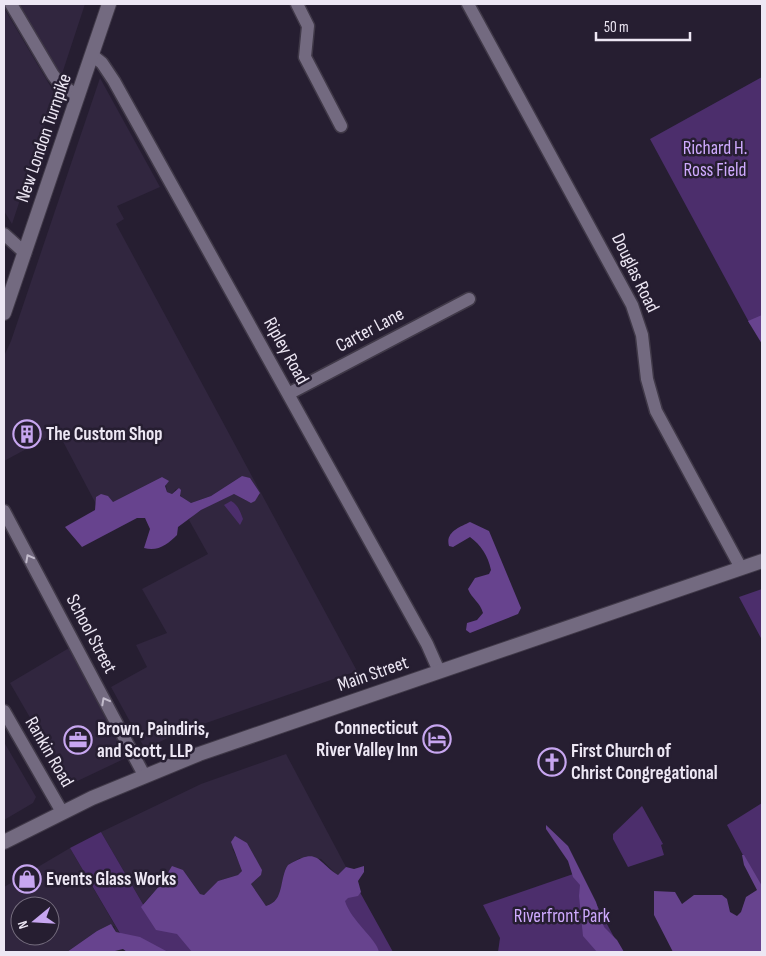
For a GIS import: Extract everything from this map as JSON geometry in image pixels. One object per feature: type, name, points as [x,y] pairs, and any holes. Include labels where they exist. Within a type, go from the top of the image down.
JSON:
[{"type":"main road","name":"New London Turnpike","points":[[4,313],[109,4]]},
{"type":"main road","name":"Main Street","points":[[4,842],[62,812],[144,776],[236,741],[762,561]]},
{"type":"street","points":[[11,4],[53,75],[60,84],[78,96]]},
{"type":"street","points":[[297,4],[308,26],[305,57],[341,126]]},
{"type":"street","name":"Douglas Road","points":[[468,4],[632,305],[642,335],[647,379],[656,411],[741,568]]},
{"type":"street","name":"Ripley Road","points":[[92,55],[106,68],[114,81],[427,644],[439,671]]},
{"type":"street","points":[[4,234],[25,253]]},
{"type":"street","name":"Carter Lane","points":[[288,394],[469,299]]},
{"type":"street","name":"School Street","points":[[4,511],[144,776]]},
{"type":"street","name":"Rankin Road","points":[[4,711],[62,812]]},
{"type":"shaded area","points":[[17,4],[85,4],[60,80]]},
{"type":"shaded area","points":[[4,8],[55,94],[12,224],[4,211]]},
{"type":"shaded area","points":[[100,78],[160,187],[117,206],[124,219],[116,224],[357,671],[180,732],[145,749],[111,687],[147,667],[136,645],[167,633],[142,589],[208,554],[189,520],[193,515],[222,498],[234,494],[247,501],[259,496],[260,493],[242,476],[211,496],[191,503],[183,499],[176,489],[172,494],[167,492],[165,479],[162,477],[113,502],[96,497],[96,504],[58,432],[4,461],[4,356],[11,341]]},
{"type":"shaded area","points":[[762,315],[762,344],[748,321]]},
{"type":"shaded area","points":[[242,476],[250,478],[260,493],[255,501],[251,503],[234,494],[201,510],[178,527],[177,535],[174,538],[158,548],[144,548],[150,529],[145,518],[137,518],[82,547],[65,527],[95,510],[96,497],[101,494],[108,496],[113,502],[162,477],[169,481],[165,486],[167,492],[172,494],[179,488],[181,490],[180,496],[191,503],[211,496]]},
{"type":"shaded area","points":[[470,522],[489,531],[521,608],[518,614],[470,633],[466,630],[467,623],[477,620],[483,613],[468,589],[475,578],[489,574],[491,570],[483,551],[470,537],[453,547],[449,546],[448,541],[454,531]]},
{"type":"shaded area","points":[[69,648],[128,757],[69,785],[10,683]]},
{"type":"shaded area","points":[[4,742],[36,797],[33,803],[4,820]]},
{"type":"shaded area","points":[[286,754],[346,867],[341,874],[337,875],[321,859],[300,858],[288,865],[280,894],[273,903],[266,906],[251,884],[261,875],[232,848],[242,868],[238,875],[218,881],[204,895],[200,894],[183,870],[168,871],[161,884],[143,904],[101,832],[201,784]]},
{"type":"shaded area","points":[[546,825],[568,846],[596,902],[604,927],[617,940],[624,952],[597,952],[583,936],[579,896],[580,885],[573,877],[568,861],[546,829]]},
{"type":"shaded area","points":[[235,836],[247,843],[262,870],[261,875],[251,884],[266,906],[272,903],[279,894],[288,865],[298,860],[311,856],[320,860],[338,875],[346,867],[354,869],[364,866],[364,872],[358,881],[361,892],[358,896],[348,898],[345,901],[352,915],[373,941],[379,952],[192,952],[177,934],[156,930],[141,907],[161,884],[172,866],[183,870],[200,894],[204,895],[218,881],[238,875],[242,871],[231,842]]},
{"type":"shaded area","points":[[70,848],[120,934],[116,932],[114,926],[97,931],[67,952],[4,952],[4,887]]},
{"type":"shaded area","points":[[742,855],[744,855],[762,886],[762,952],[673,952],[654,915],[654,891],[675,892],[682,904],[694,895],[722,895],[727,899],[730,912],[737,916],[741,912],[746,897],[757,890],[744,865]]},
{"type":"shaded area","points":[[111,924],[116,932],[140,937],[168,952],[127,952],[123,949],[111,952],[67,952],[97,931]]},
{"type":"green space","name":"Richard H. Ross Field","points":[[762,77],[762,318],[750,324],[650,139]]},
{"type":"green space","points":[[231,501],[237,506],[243,519],[240,525],[224,505]]},
{"type":"green space","points":[[762,589],[762,640],[739,597]]},
{"type":"green space","points":[[762,803],[762,891],[727,825]]},
{"type":"green space","points":[[642,806],[663,844],[661,845],[664,855],[628,867],[613,839],[613,834]]},
{"type":"green space","points":[[101,832],[158,930],[176,921],[194,952],[131,952],[70,848]]},
{"type":"green space","name":"Riverfront Park","points":[[579,872],[622,952],[498,952],[500,938],[483,905]]},
{"type":"green space","points":[[351,876],[393,952],[296,952],[271,904]]},
{"type":"place","name":"The Custom Shop","points":[[27,434]]},
{"type":"place","name":"Connecticut River Valley Inn","points":[[437,739]]},
{"type":"place","name":"Brown, Paindiris, and Scott, LLP","points":[[78,740]]},
{"type":"place","name":"First Church of Christ Congregational","points":[[552,762]]},
{"type":"place","name":"Events Glass Works","points":[[27,879]]}]
